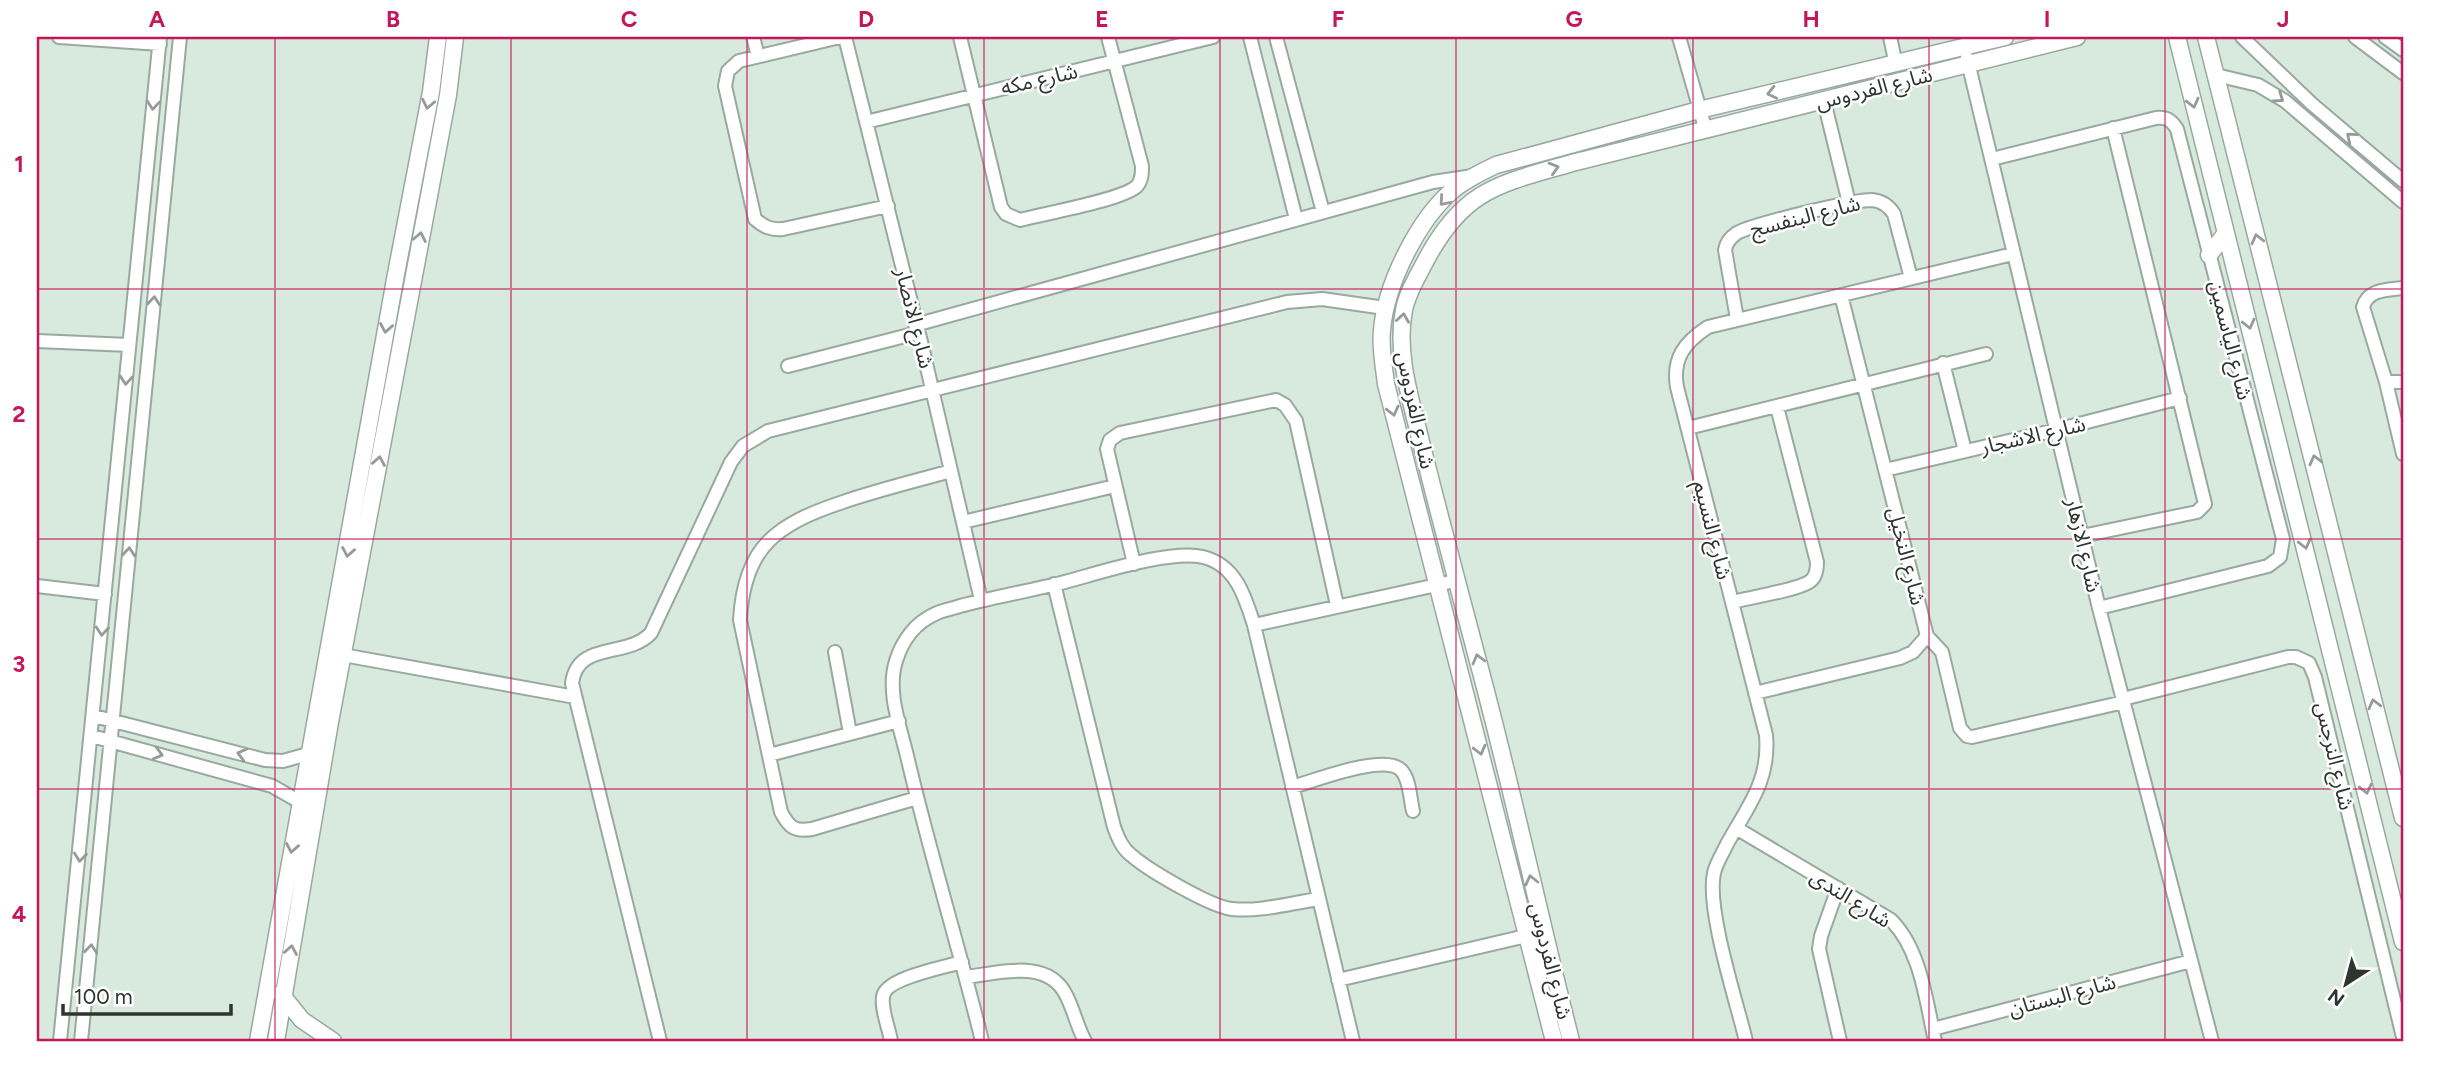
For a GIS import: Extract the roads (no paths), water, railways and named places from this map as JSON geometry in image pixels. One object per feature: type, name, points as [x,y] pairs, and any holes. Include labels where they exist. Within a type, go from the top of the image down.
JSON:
[{"type":"street","points":[[59,37],[160,40],[60,1041]]},
{"type":"street","points":[[81,1041],[113,742],[130,533],[180,37]]},
{"type":"street","points":[[276,1041],[323,721],[396,274],[412,197],[438,37]]},
{"type":"street","points":[[258,1041],[309,754],[323,721],[343,655],[447,95],[455,37]]},
{"type":"street","points":[[753,37],[758,56]]},
{"type":"street","points":[[840,37],[739,61],[728,71],[725,86],[755,219],[763,227],[774,230],[888,206]]},
{"type":"street","name":"شارع الانصار","points":[[845,37],[888,206],[981,600]]},
{"type":"street","points":[[960,37],[1001,207],[1006,214],[1020,220],[1118,195],[1137,186],[1142,176],[1142,166],[1108,37]]},
{"type":"street","name":"شارع مكه","points":[[866,122],[1213,37]]},
{"type":"street","points":[[1250,37],[1296,219]]},
{"type":"street","points":[[1276,37],[1323,212]]},
{"type":"street","points":[[1679,37],[1706,131]]},
{"type":"street","points":[[1890,37],[1896,65]]},
{"type":"street","name":"شارع الفردوس","points":[[1571,1041],[1536,934],[1438,585],[1386,384],[1381,333],[1385,309],[1404,260],[1418,234],[1453,191],[1473,176],[1524,156],[1699,110],[2005,37]]},
{"type":"street","name":"شارع الفردوس","points":[[1554,1041],[1536,934],[1479,662],[1455,581],[1414,410],[1403,347],[1404,309],[1427,258],[1459,212],[1473,199],[1494,188],[1572,163],[2077,37]]},
{"type":"street","points":[[2242,37],[2312,104],[2403,181]]},
{"type":"street","points":[[2355,37],[2403,72]]},
{"type":"street","points":[[2385,37],[2403,50]]},
{"type":"street","points":[[2176,38],[2192,44],[2207,38],[2403,818]]},
{"type":"street","points":[[2176,38],[2295,502],[2403,942]]},
{"type":"street","name":"شارع الازهار","points":[[1964,47],[2099,608],[2212,1041]]},
{"type":"street","points":[[2217,75],[2258,85],[2284,102],[2403,202]]},
{"type":"street","points":[[1824,101],[1849,203]]},
{"type":"street","name":"شارع الياسمين","points":[[1992,159],[2156,118],[2165,117],[2172,122],[2283,545],[2280,557],[2268,566],[2099,608]]},
{"type":"street","points":[[2082,536],[2197,512],[2205,504],[2113,128]]},
{"type":"street","points":[[788,366],[1296,219],[1433,182],[1473,176]]},
{"type":"street","name":"شارع البنفسج","points":[[1737,319],[1724,250],[1726,244],[1737,233],[1761,225],[1849,203],[1873,200],[1890,208],[1894,214],[1910,278]]},
{"type":"street","points":[[2209,255],[2226,233]]},
{"type":"street","name":"شارع النسيم","points":[[1746,1041],[1721,940],[1713,891],[1714,873],[1758,790],[1767,754],[1766,735],[1675,373],[1678,358],[1693,336],[1709,327],[2013,254]]},
{"type":"street","points":[[2403,288],[2371,293],[2364,303],[2403,454]]},
{"type":"street","name":"شارع النخيل","points":[[1842,295],[1927,636],[1942,652],[1960,728],[1967,736],[1972,737],[2123,701]]},
{"type":"street","points":[[660,1041],[575,697],[573,676],[585,657],[633,646],[651,634],[731,462],[743,446],[768,431],[1298,300],[1322,299],[1385,309]]},
{"type":"street","points":[[37,341],[129,345]]},
{"type":"street","points":[[1688,428],[1986,354]]},
{"type":"street","points":[[1944,363],[1965,451]]},
{"type":"street","points":[[2386,382],[2403,382]]},
{"type":"street","name":"شارع الاشجار","points":[[1885,470],[2180,398]]},
{"type":"street","points":[[1134,564],[1107,449],[1110,440],[1120,433],[1276,400],[1286,405],[1296,421],[1337,605]]},
{"type":"street","points":[[1731,602],[1803,585],[1815,577],[1817,570],[1777,407]]},
{"type":"street","points":[[917,798],[812,829],[802,831],[787,825],[781,812],[740,621],[741,599],[746,578],[756,558],[785,526],[804,515],[862,495],[951,471]]},
{"type":"street","points":[[963,522],[1115,486]]},
{"type":"street","points":[[2274,508],[2295,502]]},
{"type":"street","points":[[982,1041],[917,798],[892,690],[895,664],[902,643],[917,626],[935,614],[981,600],[1134,564],[1184,556],[1204,558],[1222,566],[1236,579],[1245,597],[1254,625],[1353,1041]]},
{"type":"street","points":[[1254,625],[1455,581]]},
{"type":"street","points":[[1054,584],[1114,827],[1121,844],[1130,855],[1147,867],[1227,909],[1245,910],[1319,899]]},
{"type":"street","points":[[37,586],[105,594]]},
{"type":"street","points":[[1755,693],[1900,658],[1913,652],[1927,636]]},
{"type":"street","points":[[835,652],[850,733]]},
{"type":"street","points":[[343,655],[575,697]]},
{"type":"street","name":"شارع النرجس","points":[[2123,701],[2295,657],[2309,663],[2314,672],[2334,750],[2403,1037]]},
{"type":"street","points":[[94,716],[265,760],[283,761],[309,754]]},
{"type":"street","points":[[769,755],[899,721]]},
{"type":"street","points":[[92,736],[272,786],[300,802]]},
{"type":"street","points":[[2334,750],[2355,746]]},
{"type":"street","points":[[1292,787],[1374,764],[1390,764],[1399,768],[1406,776],[1413,811]]},
{"type":"street","name":"شارع الندى","points":[[1736,828],[1892,920],[1903,932],[1912,950],[1934,1035]]},
{"type":"street","points":[[1838,888],[1819,949],[1840,1041]]},
{"type":"street","points":[[1339,980],[1536,934]]},
{"type":"street","name":"شارع البستان","points":[[1934,1035],[2191,961]]},
{"type":"street","points":[[891,1041],[883,996],[887,987],[897,981],[962,962]]},
{"type":"street","points":[[966,976],[1021,971],[1036,971],[1048,975],[1060,984],[1067,996],[1085,1041]]},
{"type":"street","points":[[268,980],[302,1020],[333,1041]]}]
